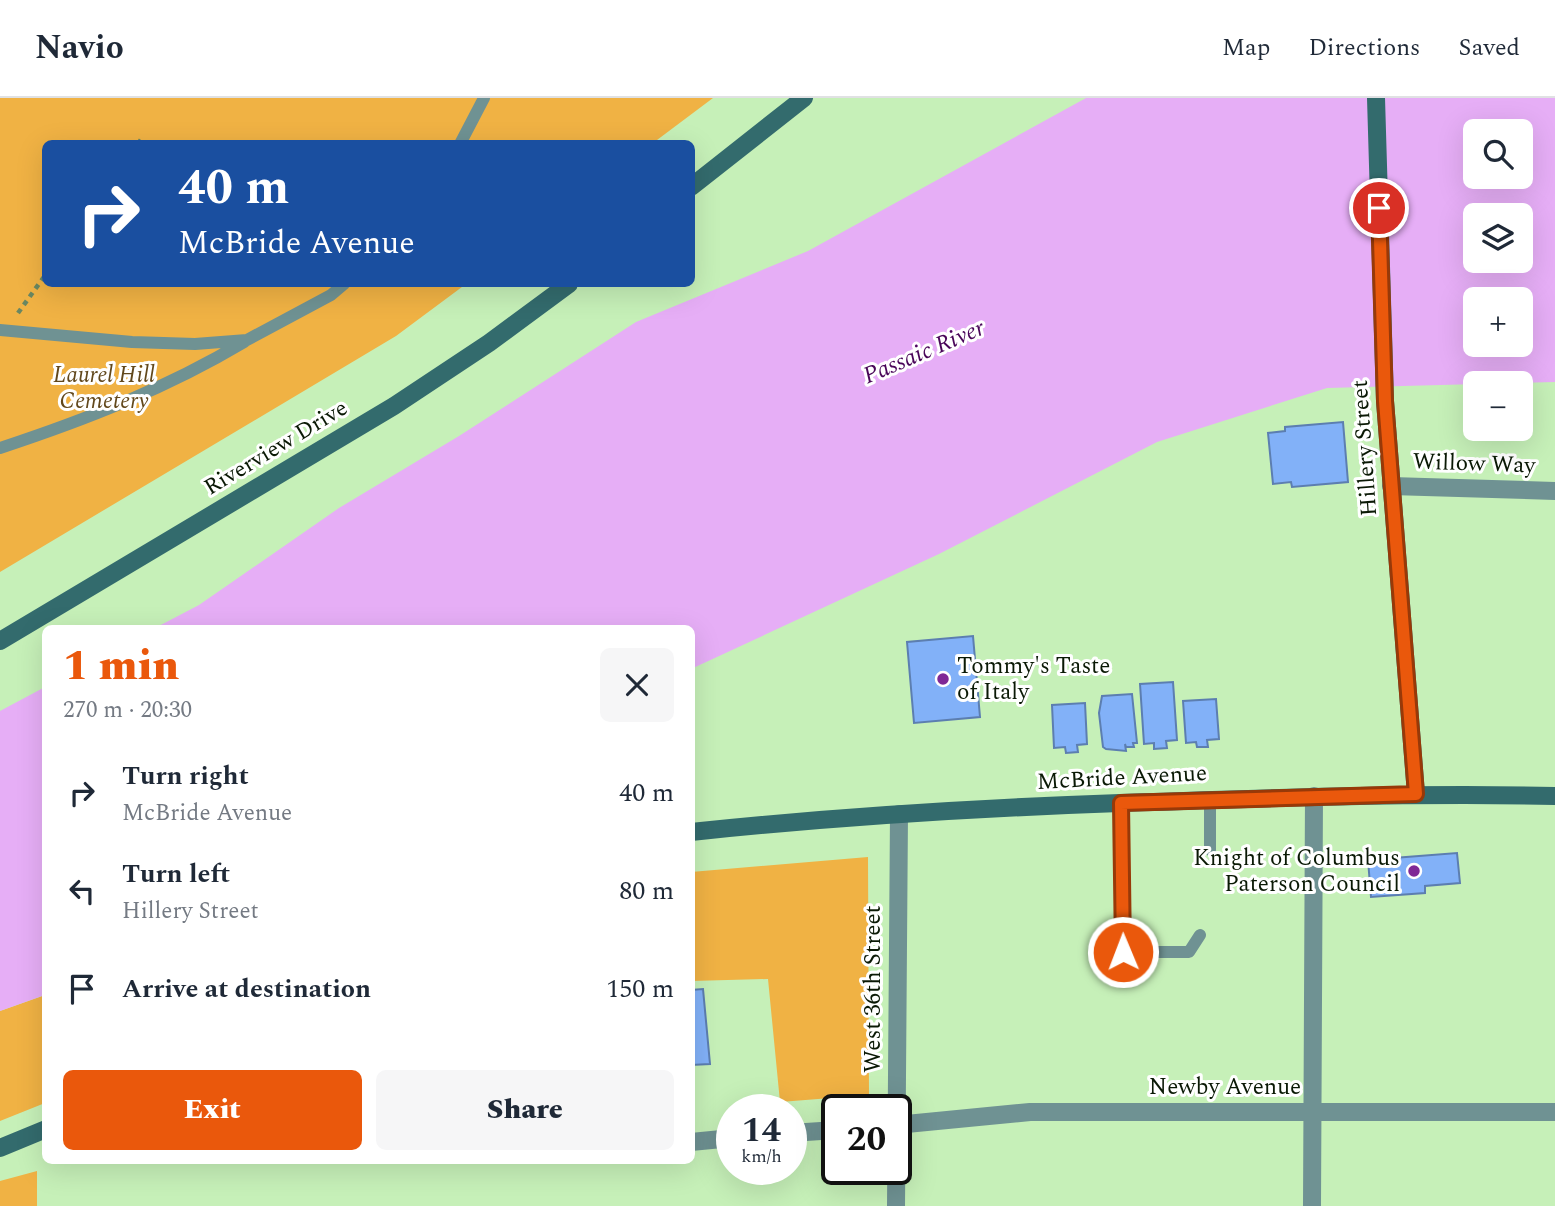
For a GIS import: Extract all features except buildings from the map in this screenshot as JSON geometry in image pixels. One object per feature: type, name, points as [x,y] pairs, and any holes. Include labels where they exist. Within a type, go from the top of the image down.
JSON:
[{"type":"main road","points":[[695,184],[804,98]]},
{"type":"main road","name":"Hillery Street","points":[[1376,98],[1385,401],[1416,794]]},
{"type":"main road","name":"Riverview Drive","points":[[0,641],[394,406],[489,343],[565,287]]},
{"type":"main road","name":"McBride Avenue","points":[[695,832],[899,814],[1210,799],[1416,794],[1555,796]]},
{"type":"main road","points":[[0,1148],[42,1131]]},
{"type":"street","name":"Willow Way","points":[[1391,486],[1555,491]]},
{"type":"street","points":[[1312,1206],[1314,796]]},
{"type":"street","name":"West 36th Street","points":[[896,1094],[899,814]]},
{"type":"street","name":"Newby Avenue","points":[[912,1123],[1030,1112],[1555,1112]]},
{"type":"street","points":[[695,1142],[716,1140]]},
{"type":"street","name":"West 36th Street","points":[[896,1185],[896,1206]]},
{"type":"lane","points":[[462,140],[484,98]]},
{"type":"lane","points":[[0,448],[107,411],[196,371],[331,295],[340,287]]},
{"type":"lane","points":[[2,331],[132,342],[195,344],[247,340]]},
{"type":"lane","points":[[1210,799],[1210,850]]},
{"type":"lane","points":[[1121,803],[1123,952],[1189,952],[1200,936]]},
{"type":"path","points":[[2,331],[42,279]]},
{"type":"green space","name":"Laurel Hill Cemetery","points":[[0,98],[713,98],[657,140],[42,140],[42,287],[462,287],[396,336],[0,572]]},
{"type":"green space","points":[[868,857],[869,1094],[821,1094],[821,1099],[807,1100],[807,1094],[779,1094],[768,979],[695,981],[695,872]]},
{"type":"green space","points":[[42,996],[42,1104],[0,1121],[0,1011]]},
{"type":"green space","points":[[37,1171],[37,1206],[0,1206],[0,1181]]},
{"type":"water","name":"Passaic River","points":[[1086,98],[1555,98],[1555,382],[1533,383],[1533,371],[1463,371],[1463,384],[1327,388],[1157,442],[939,554],[695,667],[695,625],[161,625],[199,605],[339,508],[459,436],[636,322],[808,251]]},
{"type":"water","points":[[42,689],[42,996],[0,1011],[0,711]]},
{"type":"place","name":"Tommy's Taste of Italy","points":[[943,679]]},
{"type":"place","name":"Knight of Columbus Paterson Council","points":[[1414,871]]},
{"type":"route","points":[[1123,952],[1121,803],[1416,794],[1385,401],[1379,208]]}]
